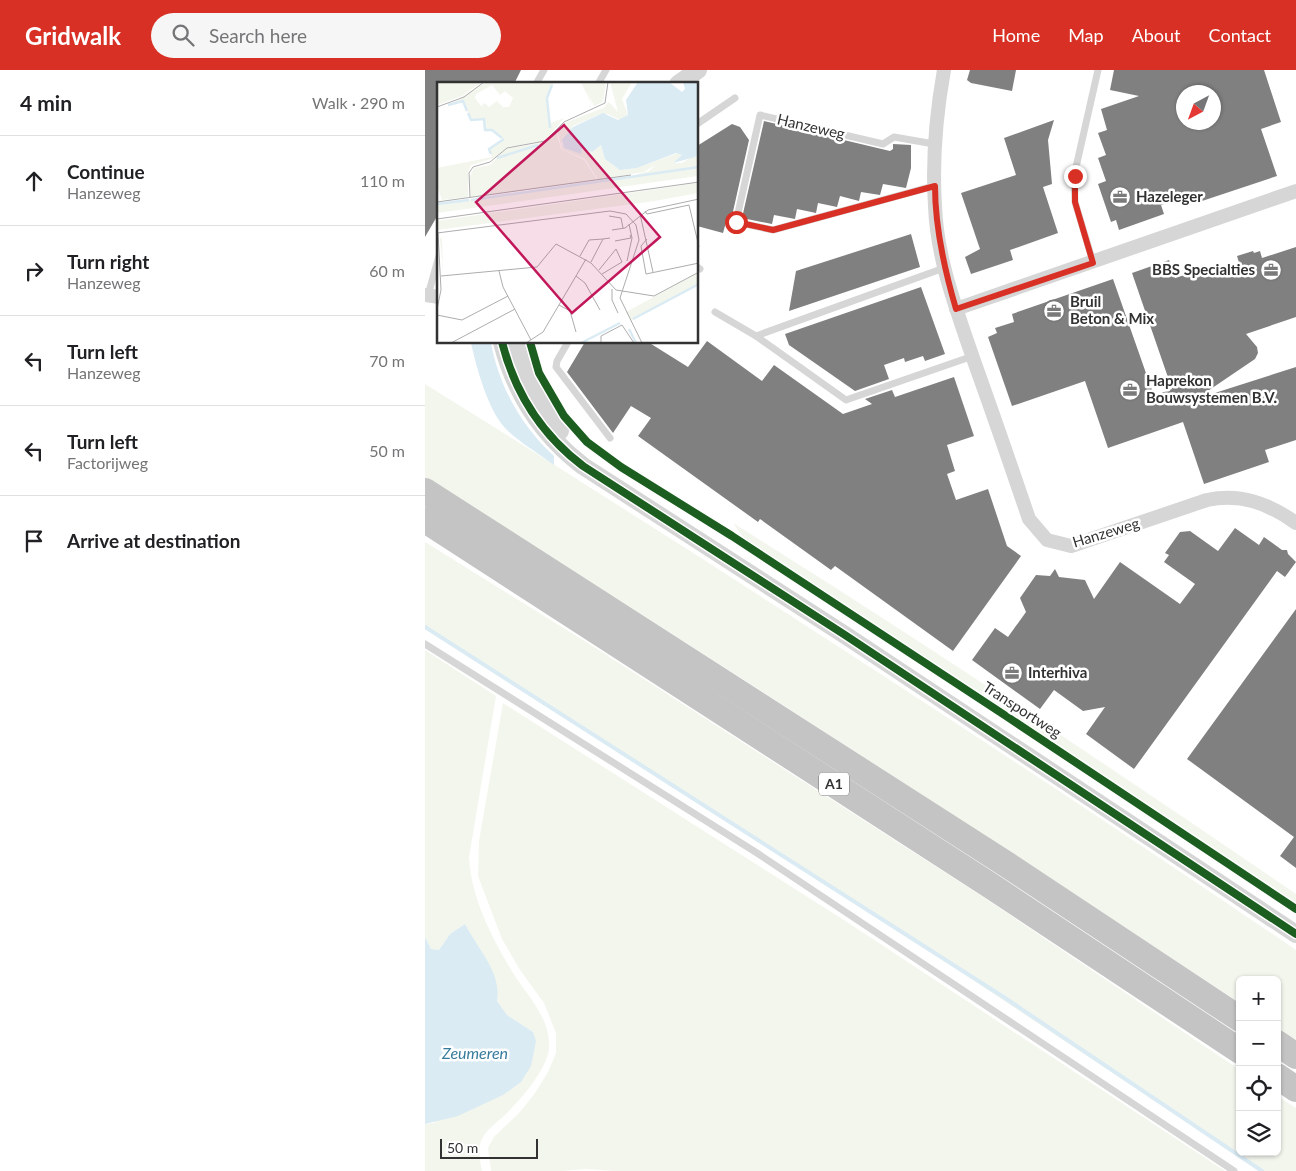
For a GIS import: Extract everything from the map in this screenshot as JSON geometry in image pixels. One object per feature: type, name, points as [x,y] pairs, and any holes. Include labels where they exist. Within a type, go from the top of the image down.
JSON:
[{"type":"highway","name":"A1","points":[[425,491],[1006,864],[1236,1016]]},
{"type":"highway","name":"A1","points":[[425,520],[991,886],[1236,1048]]},
{"type":"highway","points":[[1281,1046],[1296,1056]]},
{"type":"highway","points":[[1281,1079],[1296,1089]]},
{"type":"street","points":[[670,82],[686,70]]},
{"type":"street","points":[[681,82],[699,70]]},
{"type":"street","name":"Hanzeweg","points":[[944,70],[937,110],[934,144],[935,207],[944,268],[956,309],[1029,519],[1047,540],[1071,546],[1207,500],[1223,497],[1238,497],[1265,504],[1296,523]]},
{"type":"street","points":[[956,309],[1296,191]]},
{"type":"street","points":[[503,344],[517,388],[531,414],[555,442],[583,466],[854,640],[1296,934]]},
{"type":"street","name":"Transportweg","points":[[517,344],[527,378],[543,409],[562,434],[582,453],[1296,922]]},
{"type":"lane","points":[[538,82],[544,70]]},
{"type":"lane","points":[[599,82],[607,70]]},
{"type":"lane","points":[[1093,263],[1075,202],[1075,176],[1098,70]]},
{"type":"lane","points":[[699,123],[735,98]]},
{"type":"lane","name":"Hanzeweg","points":[[934,144],[893,137],[883,144],[760,115],[736,222],[773,230],[935,186]]},
{"type":"lane","points":[[430,296],[437,265]]},
{"type":"lane","points":[[756,336],[944,268]]},
{"type":"lane","points":[[715,312],[756,336],[847,400],[973,356]]},
{"type":"lane","points":[[567,344],[557,360],[556,367],[610,438]]},
{"type":"lane","points":[[425,644],[757,853],[1234,1171]]},
{"type":"shaded area","points":[[425,384],[863,662],[1296,950],[1296,1040],[1281,1031],[1281,976],[1236,976],[1236,1000],[834,738],[425,478]]},
{"type":"shaded area","points":[[733,523],[946,659],[1226,846],[1296,894],[1296,905],[743,537]]},
{"type":"shaded area","points":[[425,542],[594,647],[980,895],[1236,1067],[1236,1155],[860,905],[425,629]]},
{"type":"shaded area","points":[[425,650],[496,696],[469,857],[471,872],[478,902],[490,932],[513,973],[537,1008],[546,1026],[548,1036],[548,1055],[539,1073],[519,1100],[489,1129],[481,1141],[479,1152],[482,1171],[425,1171],[425,1124],[434,1123],[533,1032],[507,1015],[497,1001],[465,924],[450,934],[439,950],[431,949],[425,937]]},
{"type":"shaded area","points":[[503,703],[847,922],[1225,1171],[614,1171],[586,1169],[491,1171],[488,1148],[494,1137],[520,1112],[535,1093],[548,1072],[556,1053],[556,1033],[544,1003],[520,970],[502,939],[478,876],[479,841]]},
{"type":"shaded area","points":[[1281,1099],[1296,1108],[1296,1171],[1260,1171],[1237,1156],[1281,1156]]},
{"type":"water","points":[[471,344],[491,344],[500,375],[513,404],[531,432],[554,456],[554,465],[505,428],[488,399]]},
{"type":"water","name":"Zeumeren","points":[[465,924],[493,971],[498,991],[497,1001],[507,1015],[533,1032],[536,1041],[531,1066],[521,1082],[503,1095],[458,1116],[425,1124],[425,937],[431,949],[439,950],[450,934]]},
{"type":"building","points":[[425,70],[521,70],[515,82],[437,82],[437,216],[425,237]]},
{"type":"building","points":[[970,70],[1016,70],[1012,91],[971,83],[967,80]]},
{"type":"building","points":[[1114,70],[1264,70],[1281,122],[1261,129],[1277,176],[1199,202],[1196,193],[1161,205],[1164,214],[1119,230],[1116,220],[1111,222],[1098,184],[1106,181],[1098,158],[1106,155],[1098,133],[1107,130],[1101,109],[1139,96],[1110,90]]},
{"type":"building","points":[[1054,120],[1048,140],[1052,184],[1043,187],[1058,233],[1010,250],[1013,260],[971,274],[965,257],[980,249],[961,193],[1016,175],[1004,138]]},
{"type":"building","points":[[764,121],[890,151],[893,149],[893,144],[911,145],[911,168],[906,188],[883,184],[880,195],[861,192],[859,201],[840,196],[837,207],[818,203],[816,213],[797,209],[795,219],[774,215],[772,224],[742,218]]},
{"type":"building","points":[[732,124],[740,127],[749,140],[732,216],[728,215],[723,233],[699,227],[699,145]]},
{"type":"building","points":[[911,234],[920,267],[789,311],[796,271]]},
{"type":"building","points":[[1296,247],[1296,317],[1246,334],[1257,347],[1258,353],[1255,359],[1196,399],[1296,367],[1296,440],[1265,450],[1269,462],[1204,484],[1183,422],[1108,448],[1085,381],[1012,406],[988,337],[997,333],[995,328],[1014,322],[1012,314],[1113,279],[1154,396],[1172,389],[1132,273],[1169,260],[1175,278],[1203,269],[1206,277],[1240,266],[1237,256],[1260,251],[1262,258]]},
{"type":"building","points":[[921,287],[945,354],[925,361],[923,356],[905,362],[904,358],[884,365],[889,379],[855,391],[789,345],[785,334]]},
{"type":"building","points":[[707,341],[762,381],[774,365],[843,414],[872,404],[865,399],[892,390],[895,397],[954,377],[974,436],[947,445],[955,471],[947,474],[956,500],[988,489],[1007,546],[1021,556],[953,651],[835,566],[831,570],[760,519],[758,522],[638,436],[651,418],[631,406],[613,433],[567,372],[584,344],[651,344],[688,367]]},
{"type":"building","points":[[1235,528],[1259,545],[1264,537],[1282,550],[1287,550],[1288,554],[1296,562],[1285,577],[1277,571],[1134,769],[1086,734],[1105,707],[1083,711],[1054,690],[1040,709],[972,660],[995,628],[1008,637],[1026,612],[1020,598],[1036,575],[1050,576],[1055,569],[1059,577],[1085,580],[1094,599],[1120,562],[1180,604],[1195,584],[1164,562],[1169,555],[1165,553],[1180,532],[1190,531],[1218,551]]},
{"type":"building","points":[[1296,609],[1296,868],[1280,856],[1294,837],[1187,759]]},
{"type":"waterway","points":[[425,627],[1002,996],[1262,1171]]},
{"type":"cycle path","points":[[503,344],[514,379],[532,412],[554,440],[583,466],[845,635],[1296,934]]},
{"type":"cycle path","points":[[531,344],[539,373],[564,416],[587,442],[621,467],[732,536],[1296,909]]},
{"type":"place","name":"Hazeleger","points":[[1120,197]]},
{"type":"place","name":"BBS Specialties","points":[[1271,270]]},
{"type":"place","name":"Bruil Beton & Mix","points":[[1054,311]]},
{"type":"place","name":"Haprekon Bouwsystemen B.V.","points":[[1130,390]]},
{"type":"place","name":"Interhiva","points":[[1012,673]]},
{"type":"route","points":[[736,222],[773,230],[935,186],[937,231],[956,309],[1093,263],[1075,202],[1075,176]]}]
